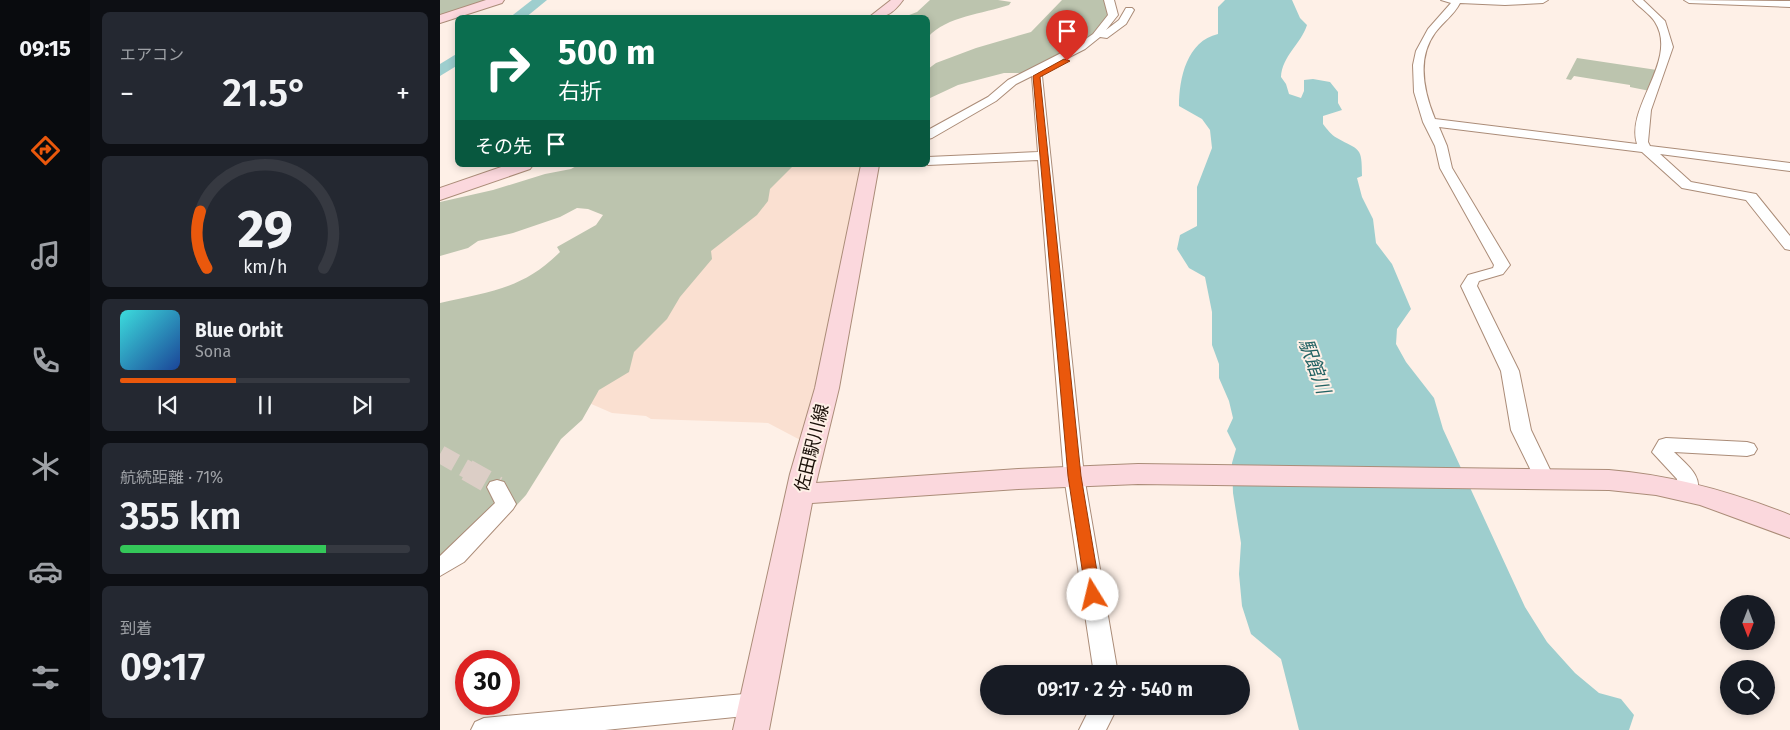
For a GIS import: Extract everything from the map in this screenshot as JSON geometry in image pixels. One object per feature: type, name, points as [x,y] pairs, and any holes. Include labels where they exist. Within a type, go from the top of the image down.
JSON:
[{"type":"main road","points":[[440,19],[498,0]]},
{"type":"main road","points":[[879,15],[891,8],[897,0]]},
{"type":"main road","points":[[440,194],[518,167]]},
{"type":"main road","name":"佐田駅川線","points":[[751,730],[800,494],[827,388],[870,167]]},
{"type":"main road","points":[[800,494],[1074,476],[1168,474],[1626,481],[1688,491],[1728,502],[1790,527]]},
{"type":"street","points":[[1031,75],[1096,36],[1112,15],[1109,0]]},
{"type":"street","points":[[1446,0],[1543,0]]},
{"type":"street","points":[[1462,0],[1428,37],[1418,66],[1421,102],[1441,148],[1441,156],[1446,168],[1502,265],[1502,268],[1498,271],[1472,278],[1469,286],[1510,371],[1521,430],[1542,480]]},
{"type":"street","points":[[1638,0],[1660,21],[1668,47],[1654,90],[1645,110],[1642,142],[1646,149],[1687,185],[1751,197],[1790,246]]},
{"type":"street","points":[[1688,0],[1790,4]]},
{"type":"street","points":[[1785,0],[1790,4]]},
{"type":"street","points":[[930,134],[992,98],[1008,84],[1093,45],[1123,22],[1129,10]]},
{"type":"street","points":[[1031,75],[1044,156],[1074,476],[1105,665]]},
{"type":"street","points":[[1429,122],[1516,135],[1790,167]]},
{"type":"street","points":[[930,161],[1044,156]]},
{"type":"street","points":[[1688,491],[1687,477],[1662,452],[1666,445],[1747,450]]},
{"type":"street","points":[[440,567],[456,556],[506,504],[497,487]]},
{"type":"street","points":[[484,730],[756,704]]},
{"type":"street","points":[[1092,730],[1100,715]]},
{"type":"shaded area","points":[[786,167],[864,167],[806,443],[768,423],[651,419],[646,416],[612,413],[589,403],[672,299],[727,224]]},
{"type":"green space","points":[[440,0],[488,0],[440,16]]},
{"type":"green space","points":[[930,0],[998,0],[1011,2],[1009,5],[966,16],[945,24],[930,35],[930,15],[909,15],[917,12]]},
{"type":"green space","points":[[1062,0],[1107,0],[1111,11],[1090,40],[1025,73],[1004,73],[958,85],[930,98],[930,68],[936,63],[976,48],[1031,32]]},
{"type":"green space","points":[[1577,58],[1657,70],[1650,91],[1630,87],[1630,85],[1574,76],[1571,80],[1566,79]]},
{"type":"green space","points":[[574,167],[792,167],[770,189],[768,201],[757,215],[711,251],[712,259],[680,297],[667,319],[634,352],[629,372],[599,390],[582,420],[561,439],[526,495],[494,530],[440,574],[440,303],[489,292],[518,282],[546,265],[560,252],[557,247],[596,225],[603,215],[588,209],[577,208],[560,217],[513,233],[478,241],[468,248],[440,256],[440,202],[493,190],[545,174]]},
{"type":"water","name":"駅館川","points":[[1225,0],[1292,0],[1300,18],[1307,25],[1301,38],[1288,56],[1281,77],[1286,84],[1289,94],[1301,98],[1304,91],[1304,80],[1313,79],[1330,82],[1338,92],[1338,103],[1342,110],[1323,116],[1323,124],[1329,132],[1355,148],[1360,154],[1362,176],[1357,178],[1362,197],[1373,219],[1376,243],[1392,264],[1411,309],[1397,329],[1396,344],[1406,362],[1434,398],[1443,429],[1525,607],[1547,642],[1575,673],[1599,693],[1621,699],[1634,715],[1629,730],[1299,730],[1281,659],[1251,634],[1242,606],[1239,574],[1241,543],[1233,493],[1232,463],[1236,449],[1227,431],[1233,418],[1229,401],[1219,378],[1219,364],[1212,345],[1212,312],[1205,277],[1189,268],[1177,249],[1180,235],[1197,226],[1197,187],[1212,148],[1210,130],[1202,119],[1179,106],[1183,73],[1192,52],[1199,44],[1207,38],[1218,34],[1218,7]]},
{"type":"waterway","points":[[519,15],[541,0]]},
{"type":"waterway","points":[[440,71],[455,59]]},
{"type":"tunnel","points":[[440,454],[470,471]]},
{"type":"tunnel","points":[[467,470],[497,487]]},
{"type":"route","points":[[1067,61],[1037,76],[1074,476],[1093,595]]}]
